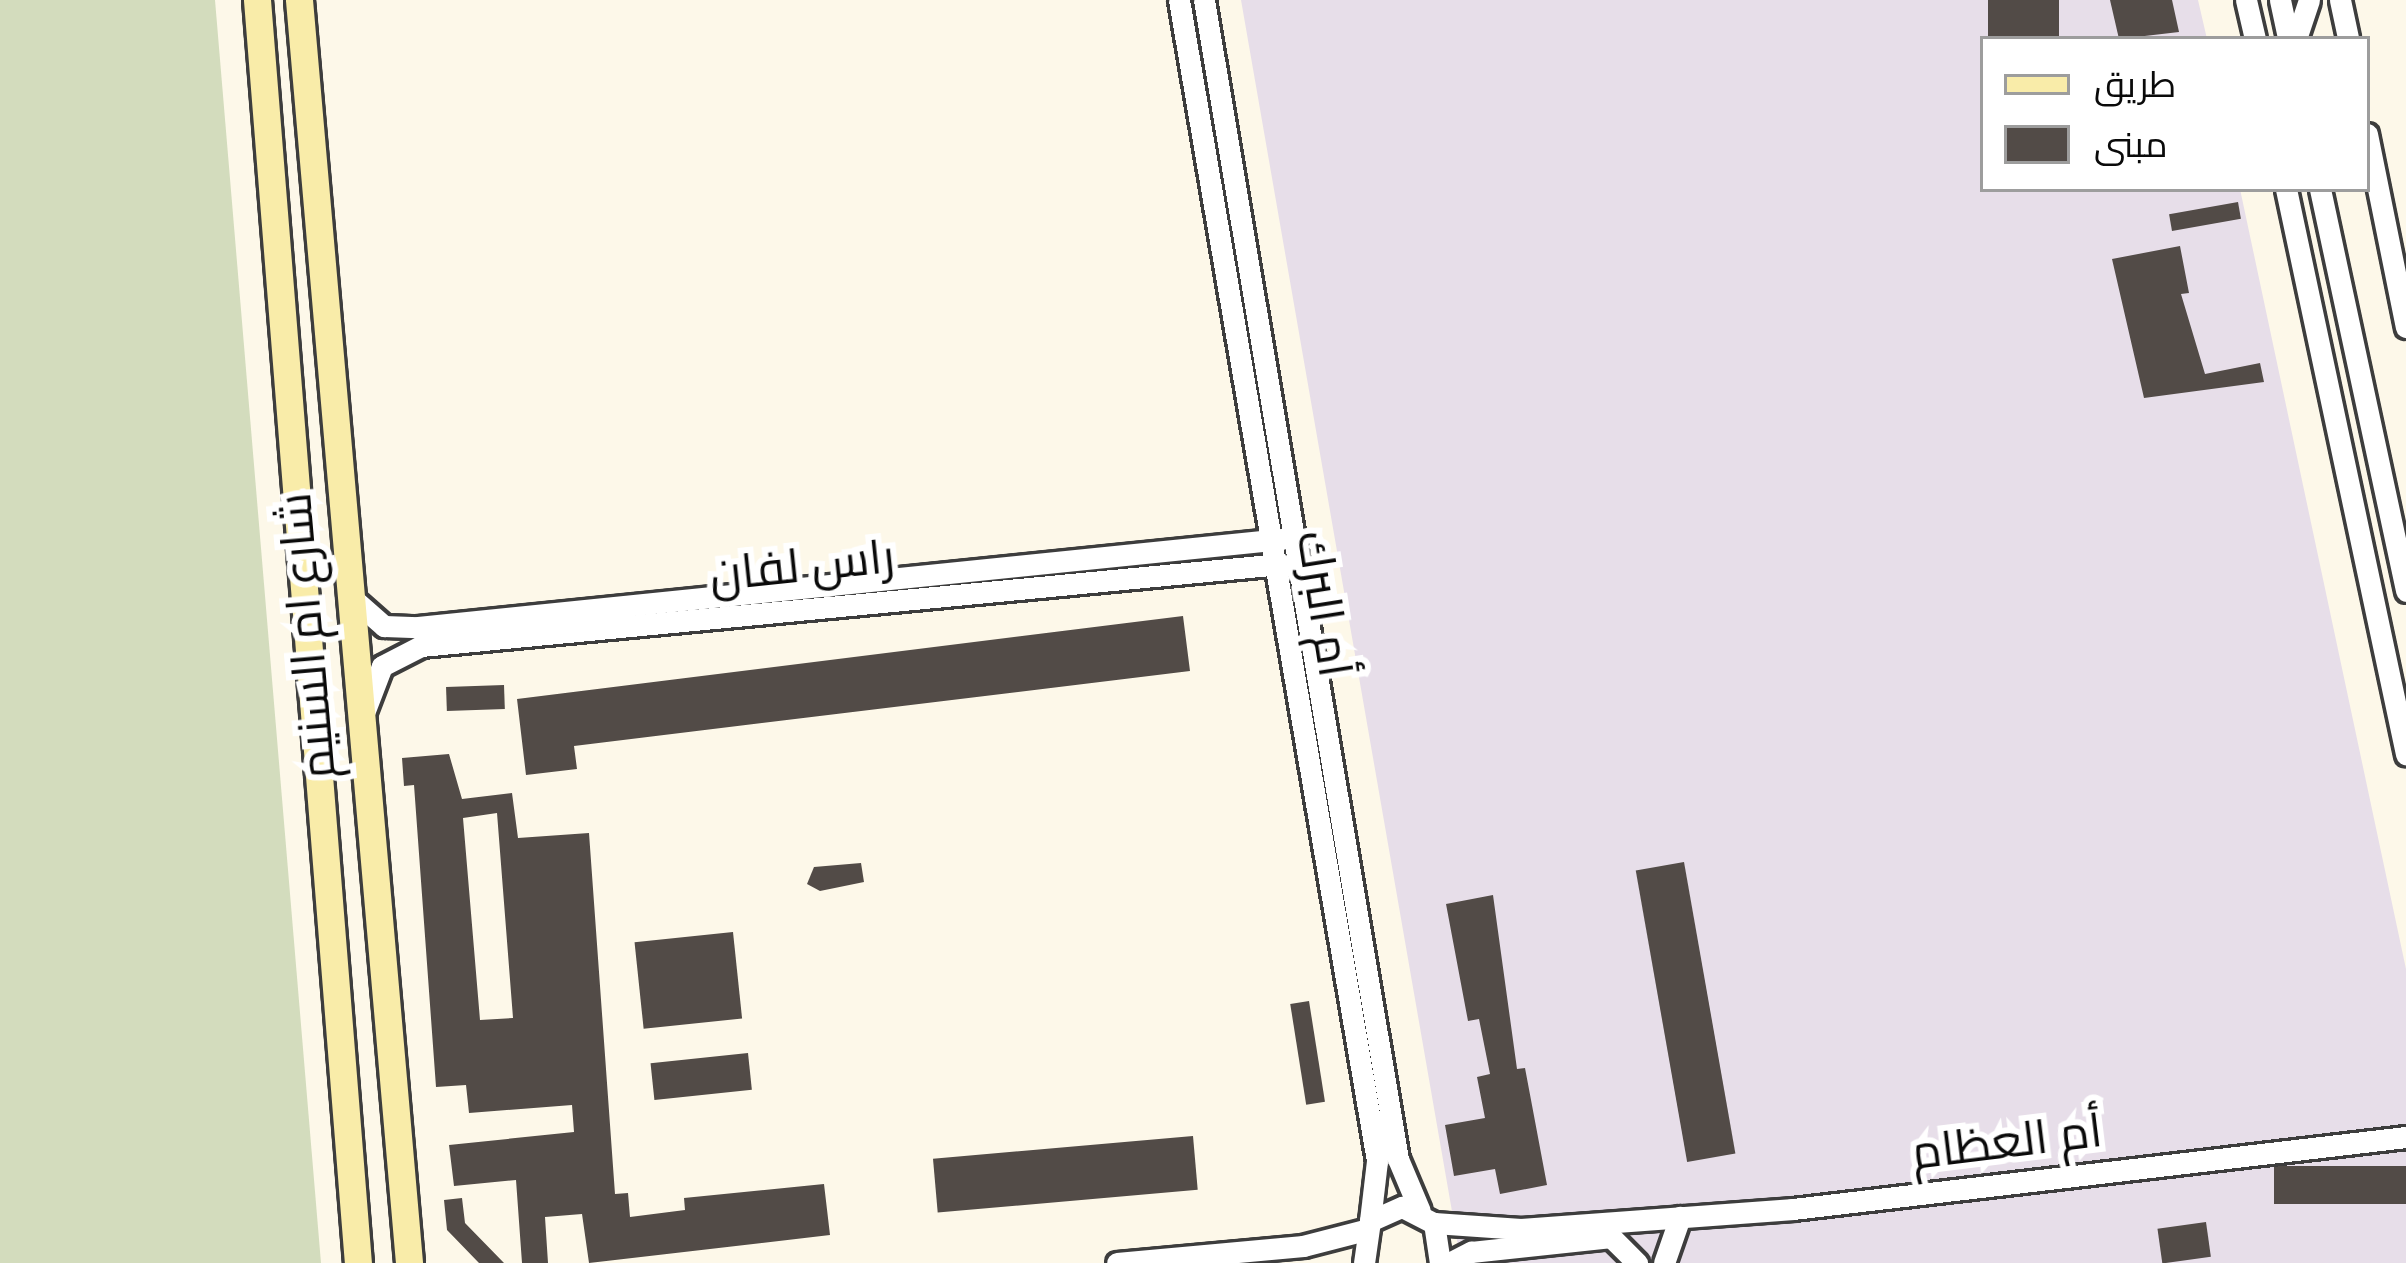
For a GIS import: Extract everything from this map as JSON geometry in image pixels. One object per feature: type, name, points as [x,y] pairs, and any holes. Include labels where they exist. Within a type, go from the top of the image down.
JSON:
[{"type":"main road","name":"شارع ام السنيم","points":[[257,0],[358,1263]]},
{"type":"main road","name":"شارع ام السنيم","points":[[299,0],[410,1263]]},
{"type":"street","name":"أم البرك","points":[[1179,0],[1272,564],[1297,648],[1398,1160],[1445,1263]]},
{"type":"street","name":"أم البرك","points":[[1204,0],[1297,552],[1297,648],[1377,1161],[1364,1263]]},
{"type":"street","points":[[2246,0],[2254,36]]},
{"type":"street","points":[[2280,0],[2291,36]]},
{"type":"street","points":[[2293,36],[2308,0]]},
{"type":"street","points":[[2340,0],[2347,36]]},
{"type":"street","points":[[2370,149],[2406,327]]},
{"type":"street","points":[[2287,192],[2406,754]]},
{"type":"street","points":[[2321,192],[2406,591]]},
{"type":"street","points":[[2380,471],[2406,502]]},
{"type":"street","name":"راس لفان","points":[[348,593],[373,622],[418,627],[1270,539],[1297,552]]},
{"type":"street","name":"راس لفان","points":[[361,725],[382,666],[421,646],[1272,564],[1297,552]]},
{"type":"street","name":"أم العظام","points":[[1367,1226],[1385,1210],[1522,1229],[1680,1217],[2406,1142]]},
{"type":"street","points":[[1664,1263],[1680,1217]]},
{"type":"street","points":[[1117,1263],[1303,1246],[1367,1226]]},
{"type":"street","points":[[1445,1263],[1471,1252],[1611,1237],[1637,1263]]},
{"type":"shaded area","points":[[1241,0],[2198,0],[2206,36],[1980,36],[1980,192],[2241,192],[2406,969],[2406,1263],[1461,1263]]},
{"type":"green space","points":[[0,0],[215,0],[321,1263],[0,1263]]},
{"type":"building","points":[[1988,0],[2059,0],[2059,36],[1988,36]]},
{"type":"building","points":[[2110,0],[2172,0],[2179,32],[2118,36]]},
{"type":"building","points":[[2238,202],[2241,219],[2172,231],[2169,214]]},
{"type":"building","points":[[2180,246],[2189,293],[2181,294],[2205,374],[2260,363],[2264,382],[2144,398],[2112,259]]},
{"type":"building","points":[[1183,616],[1190,671],[574,746],[577,769],[526,775],[517,699]]},
{"type":"building","points":[[504,685],[505,709],[447,711],[446,687]]},
{"type":"building","points":[[449,754],[462,799],[512,793],[518,838],[589,833],[615,1194],[628,1193],[630,1217],[685,1210],[684,1198],[824,1184],[830,1235],[589,1263],[582,1214],[545,1217],[548,1263],[522,1263],[516,1180],[454,1186],[449,1145],[574,1132],[572,1105],[469,1113],[466,1085],[436,1087],[414,785],[404,786],[402,758]],"holes":[[[497,813],[513,1018],[480,1020],[463,818]]]},
{"type":"building","points":[[1684,862],[1735,1154],[1687,1162],[1636,871]]},
{"type":"building","points":[[861,863],[864,882],[820,891],[807,884],[814,867]]},
{"type":"building","points":[[1493,895],[1517,1069],[1525,1068],[1547,1185],[1500,1194],[1495,1169],[1454,1176],[1445,1125],[1485,1118],[1477,1077],[1490,1074],[1479,1019],[1468,1021],[1446,904]]},
{"type":"building","points":[[733,932],[742,1019],[644,1029],[635,942]]},
{"type":"building","points":[[1309,1001],[1325,1102],[1306,1105],[1290,1004]]},
{"type":"building","points":[[748,1053],[752,1090],[654,1100],[651,1063]]},
{"type":"building","points":[[1193,1136],[1198,1190],[938,1213],[933,1159]]},
{"type":"building","points":[[2274,1166],[2406,1166],[2406,1204],[2274,1204]]},
{"type":"building","points":[[462,1198],[465,1223],[504,1263],[479,1263],[447,1230],[444,1200]]},
{"type":"building","points":[[2206,1222],[2211,1257],[2162,1263],[2157,1229]]}]
